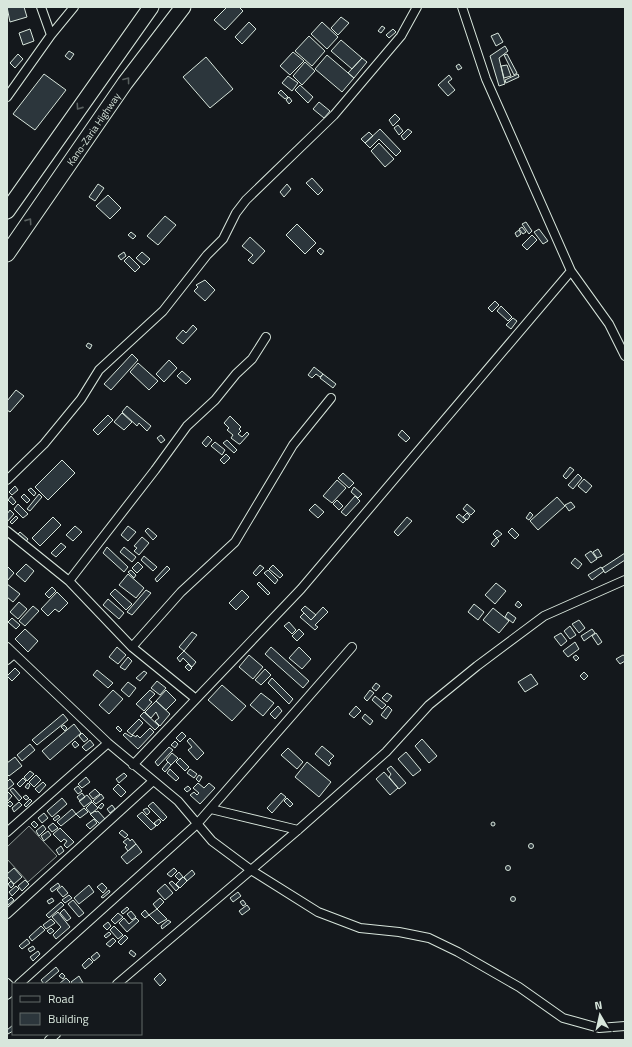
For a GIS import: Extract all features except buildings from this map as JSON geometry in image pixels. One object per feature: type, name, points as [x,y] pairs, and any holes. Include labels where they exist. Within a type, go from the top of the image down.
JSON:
[{"type":"highway","points":[[7,211],[151,7]]},
{"type":"highway","name":"Kano-Zaria Highway","points":[[7,254],[125,83],[183,7]]},
{"type":"street","points":[[41,7],[51,35]]},
{"type":"street","points":[[7,97],[51,35],[74,7]]},
{"type":"street","points":[[7,480],[44,444],[81,399],[99,370],[163,311],[207,255],[223,239],[236,213],[246,200],[339,110],[401,36],[417,7]]},
{"type":"street","points":[[462,7],[486,79],[571,272],[609,324],[625,356]]},
{"type":"street","points":[[133,765],[301,589],[571,272]]},
{"type":"street","points":[[69,581],[187,426],[215,400],[236,374],[252,359],[266,337]]},
{"type":"street","points":[[132,647],[181,592],[235,542],[293,445],[331,398]]},
{"type":"street","points":[[7,531],[69,581],[132,647],[196,699]]},
{"type":"street","points":[[118,983],[184,929],[298,830],[386,752],[429,705],[477,666],[544,616],[625,580]]},
{"type":"street","points":[[7,647],[108,743],[153,782],[178,801],[212,841],[251,870],[318,912],[360,928],[399,932],[429,938],[458,952],[519,987],[563,1018],[599,1028],[625,1026]]},
{"type":"street","points":[[20,983],[197,824],[352,647]]},
{"type":"street","points":[[7,660],[14,654]]},
{"type":"street","points":[[7,832],[108,743]]},
{"type":"street","points":[[7,914],[153,782]]},
{"type":"street","points":[[210,809],[298,830]]},
{"type":"shaded area","points":[[29,826],[57,856],[28,882],[7,859],[7,847]]}]
